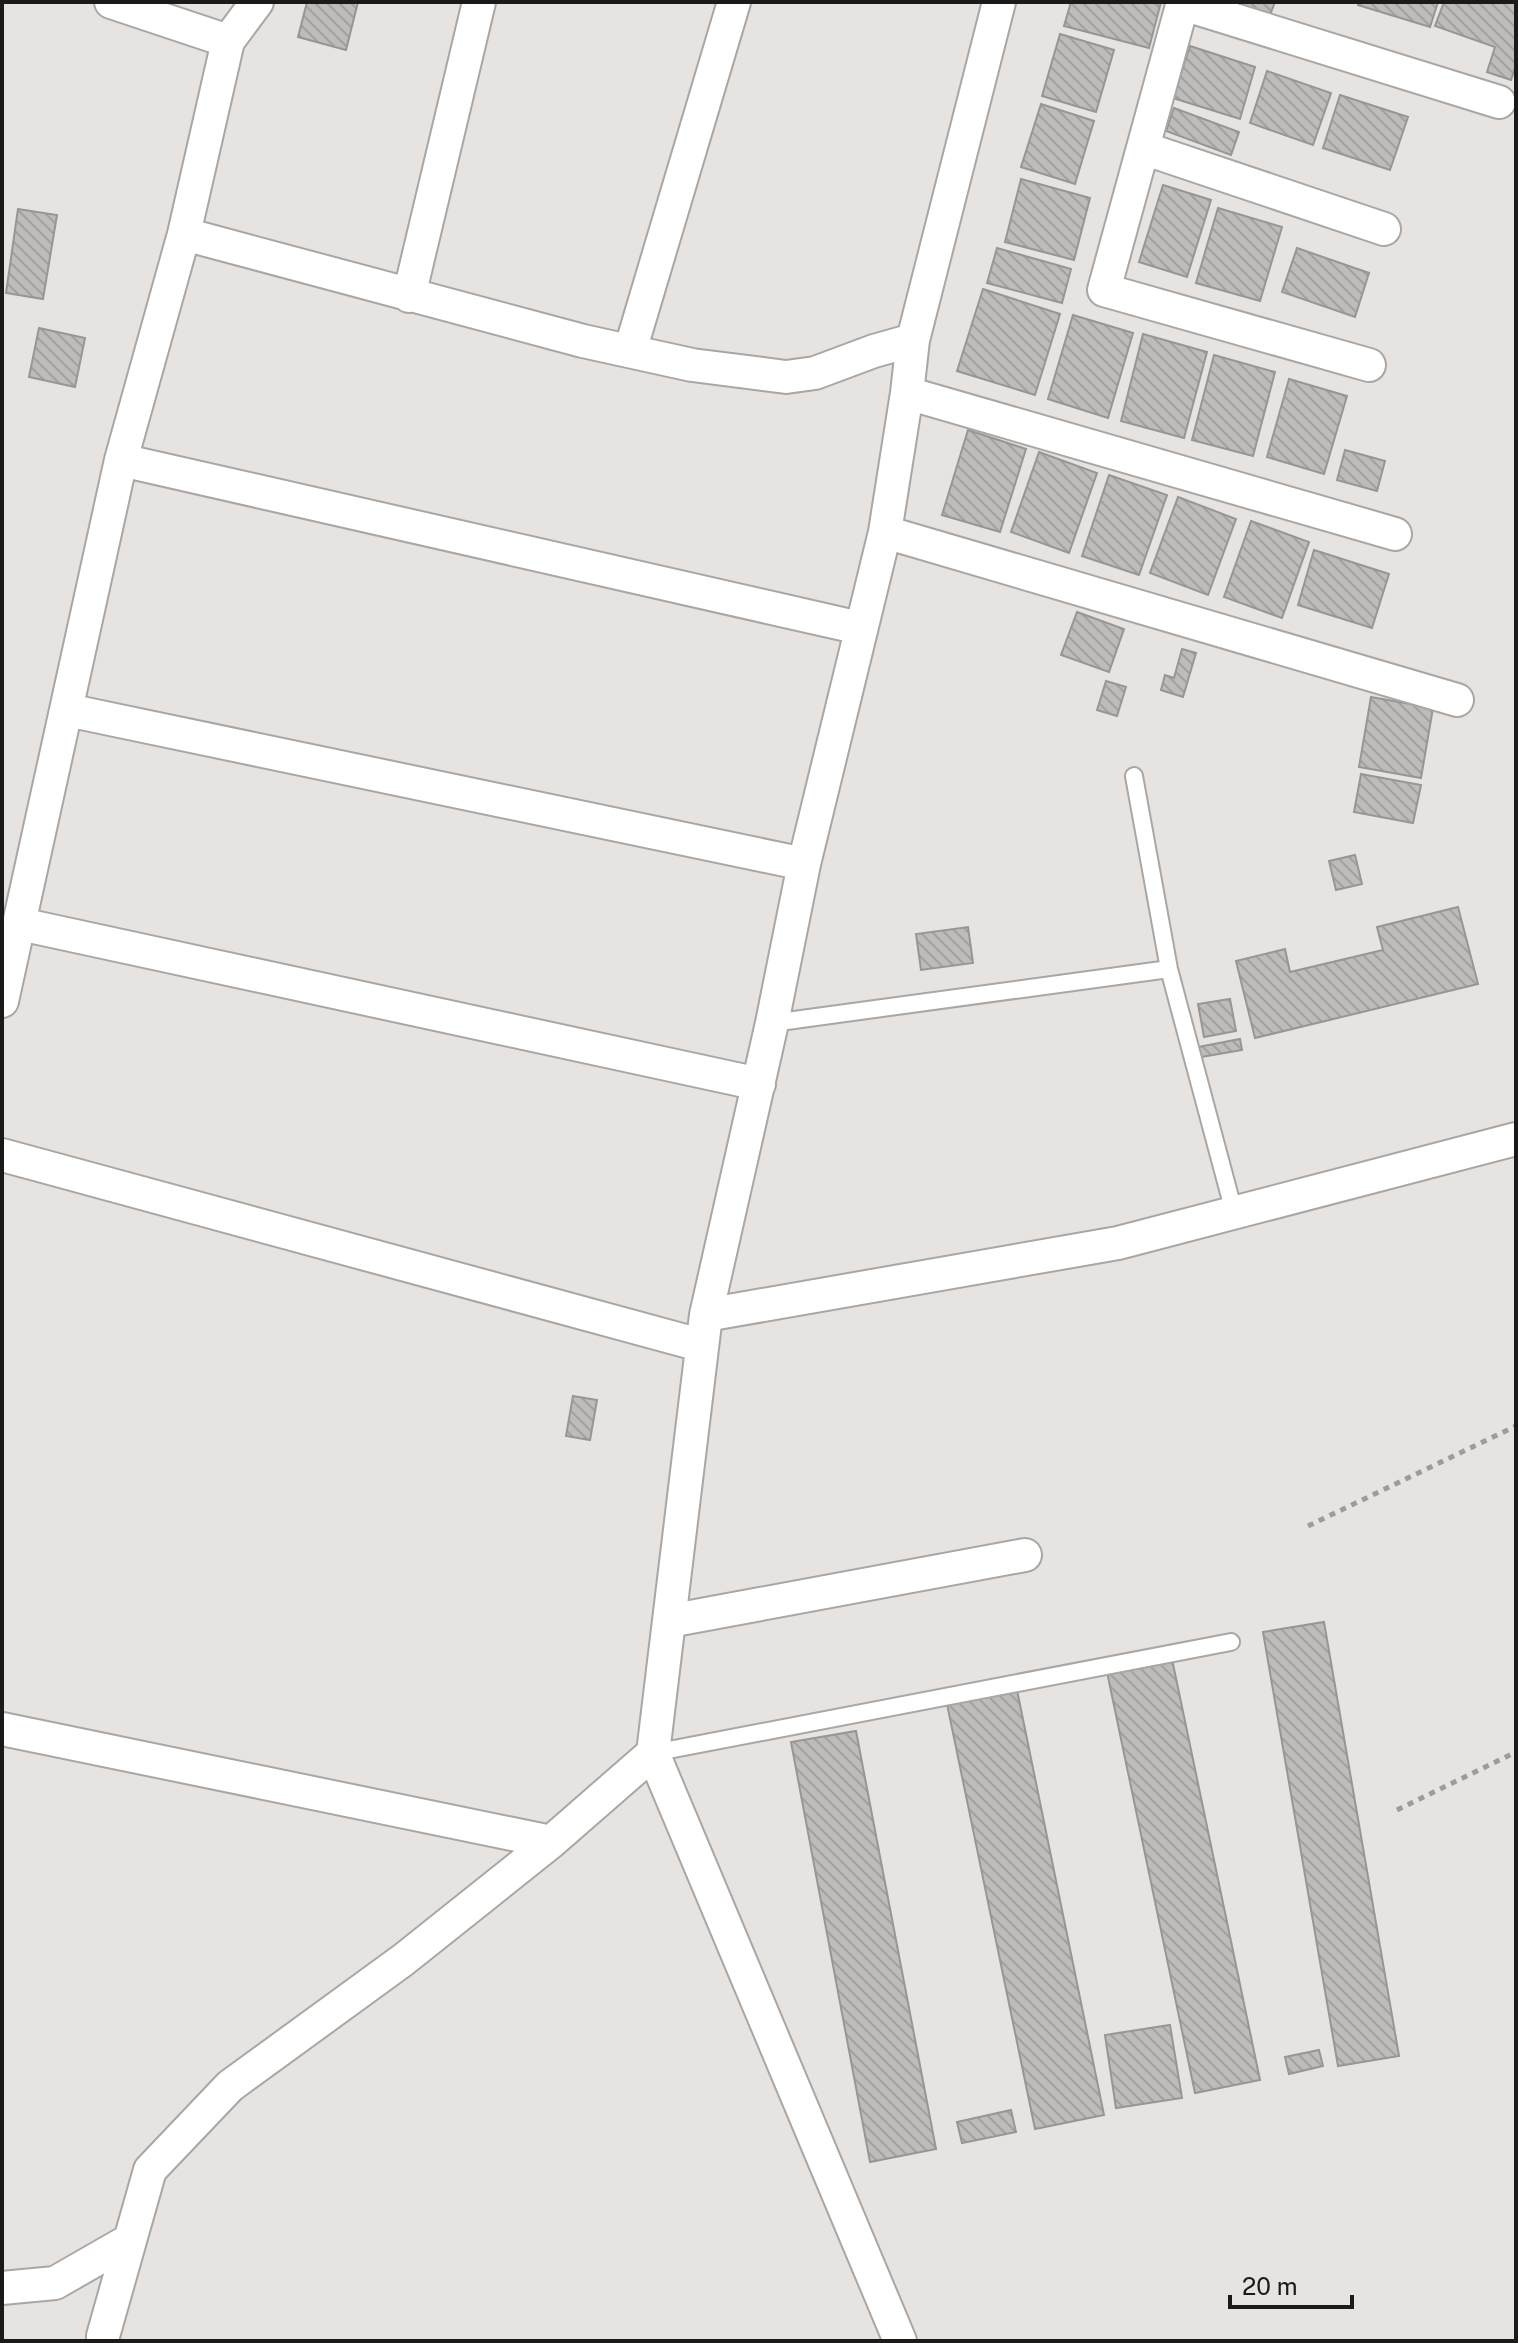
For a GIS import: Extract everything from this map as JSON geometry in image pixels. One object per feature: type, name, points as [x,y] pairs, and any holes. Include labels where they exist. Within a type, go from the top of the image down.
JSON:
[{"type":"street","points":[[111,2],[228,41]]},
{"type":"street","points":[[2,1001],[20,924],[16,876],[67,710],[121,460],[184,234],[228,41],[257,2]]},
{"type":"street","points":[[409,296],[479,2]]},
{"type":"street","points":[[630,351],[734,2]]},
{"type":"street","points":[[900,2341],[653,1753],[703,1330],[759,1084],[804,864],[885,532],[913,340],[999,2]]},
{"type":"street","points":[[1369,365],[1104,290],[1183,3],[1499,102]]},
{"type":"street","points":[[1143,148],[1384,229]]},
{"type":"street","points":[[184,234],[409,296],[692,365],[786,377],[815,373],[913,340]]},
{"type":"street","points":[[907,393],[1395,534]]},
{"type":"street","points":[[121,460],[860,628]]},
{"type":"street","points":[[885,532],[1457,700]]},
{"type":"street","points":[[67,710],[804,864]]},
{"type":"street","points":[[20,924],[759,1084]]},
{"type":"street","points":[[2,1155],[703,1330],[1118,1243],[1516,1139]]},
{"type":"street","points":[[669,1621],[1025,1555]]},
{"type":"street","points":[[2,1729],[551,1842]]},
{"type":"street","points":[[103,2341],[150,2170],[230,2086],[403,1960],[551,1842],[653,1753]]},
{"type":"street","points":[[2,2288],[55,2283],[130,2240]]},
{"type":"lane","points":[[1134,776],[1169,969],[1234,1212]]},
{"type":"lane","points":[[772,1023],[1169,969]]},
{"type":"lane","points":[[653,1753],[1231,1642]]},
{"type":"path","points":[[1308,1526],[1516,1426]]},
{"type":"path","points":[[1397,1810],[1516,1752]]},
{"type":"building","points":[[307,2],[358,2],[346,50],[298,37]]},
{"type":"building","points":[[1071,2],[1161,2],[1149,48],[1064,26]]},
{"type":"building","points":[[1230,2],[1275,2],[1270,15]]},
{"type":"building","points":[[1359,2],[1438,2],[1430,27],[1358,5]]},
{"type":"building","points":[[1444,2],[1516,2],[1516,65],[1511,80],[1487,72],[1495,47],[1435,26]]},
{"type":"building","points":[[1060,34],[1114,50],[1096,112],[1042,96]]},
{"type":"building","points":[[1190,46],[1255,67],[1240,119],[1173,98]]},
{"type":"building","points":[[1267,71],[1331,93],[1313,145],[1250,123]]},
{"type":"building","points":[[1340,95],[1408,117],[1390,170],[1323,148]]},
{"type":"building","points":[[1041,104],[1094,121],[1075,184],[1021,167]]},
{"type":"building","points":[[1174,108],[1239,132],[1231,155],[1166,131]]},
{"type":"building","points":[[1021,179],[1090,198],[1074,260],[1005,242]]},
{"type":"building","points":[[1163,185],[1211,200],[1187,277],[1139,262]]},
{"type":"building","points":[[1218,208],[1282,227],[1260,301],[1196,283]]},
{"type":"building","points":[[18,209],[57,215],[43,299],[6,293]]},
{"type":"building","points":[[997,248],[1071,269],[1062,303],[987,283]]},
{"type":"building","points":[[1297,248],[1369,273],[1355,317],[1282,292]]},
{"type":"building","points":[[983,289],[1060,314],[1035,395],[957,371]]},
{"type":"building","points":[[1073,315],[1133,333],[1108,418],[1048,399]]},
{"type":"building","points":[[39,328],[85,338],[75,387],[29,377]]},
{"type":"building","points":[[1143,334],[1207,352],[1184,438],[1121,421]]},
{"type":"building","points":[[1214,355],[1275,372],[1253,456],[1192,440]]},
{"type":"building","points":[[1289,379],[1347,396],[1324,474],[1267,457]]},
{"type":"building","points":[[968,430],[1026,449],[1000,532],[942,515]]},
{"type":"building","points":[[1345,450],[1385,461],[1377,491],[1337,480]]},
{"type":"building","points":[[1039,452],[1097,473],[1069,553],[1011,532]]},
{"type":"building","points":[[1109,475],[1167,495],[1139,575],[1082,556]]},
{"type":"building","points":[[1178,497],[1236,519],[1208,595],[1150,573]]},
{"type":"building","points":[[1251,521],[1309,542],[1282,618],[1224,597]]},
{"type":"building","points":[[1314,550],[1389,574],[1372,628],[1298,605]]},
{"type":"building","points":[[1077,612],[1124,629],[1109,672],[1061,655]]},
{"type":"building","points":[[1182,649],[1196,653],[1183,697],[1161,690],[1165,675],[1174,678]]},
{"type":"building","points":[[1106,681],[1126,687],[1117,716],[1097,710]]},
{"type":"building","points":[[1371,697],[1433,708],[1421,778],[1359,767]]},
{"type":"building","points":[[1361,774],[1421,785],[1413,823],[1354,812]]},
{"type":"building","points":[[1355,855],[1362,884],[1336,890],[1329,861]]},
{"type":"building","points":[[1458,907],[1478,984],[1255,1038],[1236,961],[1285,949],[1290,972],[1383,950],[1377,927]]},
{"type":"building","points":[[968,927],[973,963],[921,970],[916,934]]},
{"type":"building","points":[[1230,999],[1236,1031],[1204,1037],[1198,1004]]},
{"type":"building","points":[[1240,1039],[1242,1050],[1201,1057],[1198,1047]]},
{"type":"building","points":[[573,1396],[597,1400],[590,1440],[566,1436]]},
{"type":"building","points":[[1324,1622],[1399,2056],[1338,2066],[1263,1632]]},
{"type":"building","points":[[1172,1659],[1260,2080],[1195,2093],[1107,1672]]},
{"type":"building","points":[[1017,1690],[1104,2115],[1035,2129],[947,1704]]},
{"type":"building","points":[[856,1731],[936,2149],[870,2162],[791,1742]]},
{"type":"building","points":[[1170,2025],[1182,2098],[1116,2108],[1105,2035]]},
{"type":"building","points":[[1319,2050],[1323,2066],[1289,2074],[1285,2057]]},
{"type":"building","points":[[1011,2110],[1016,2132],[962,2143],[957,2122]]}]
